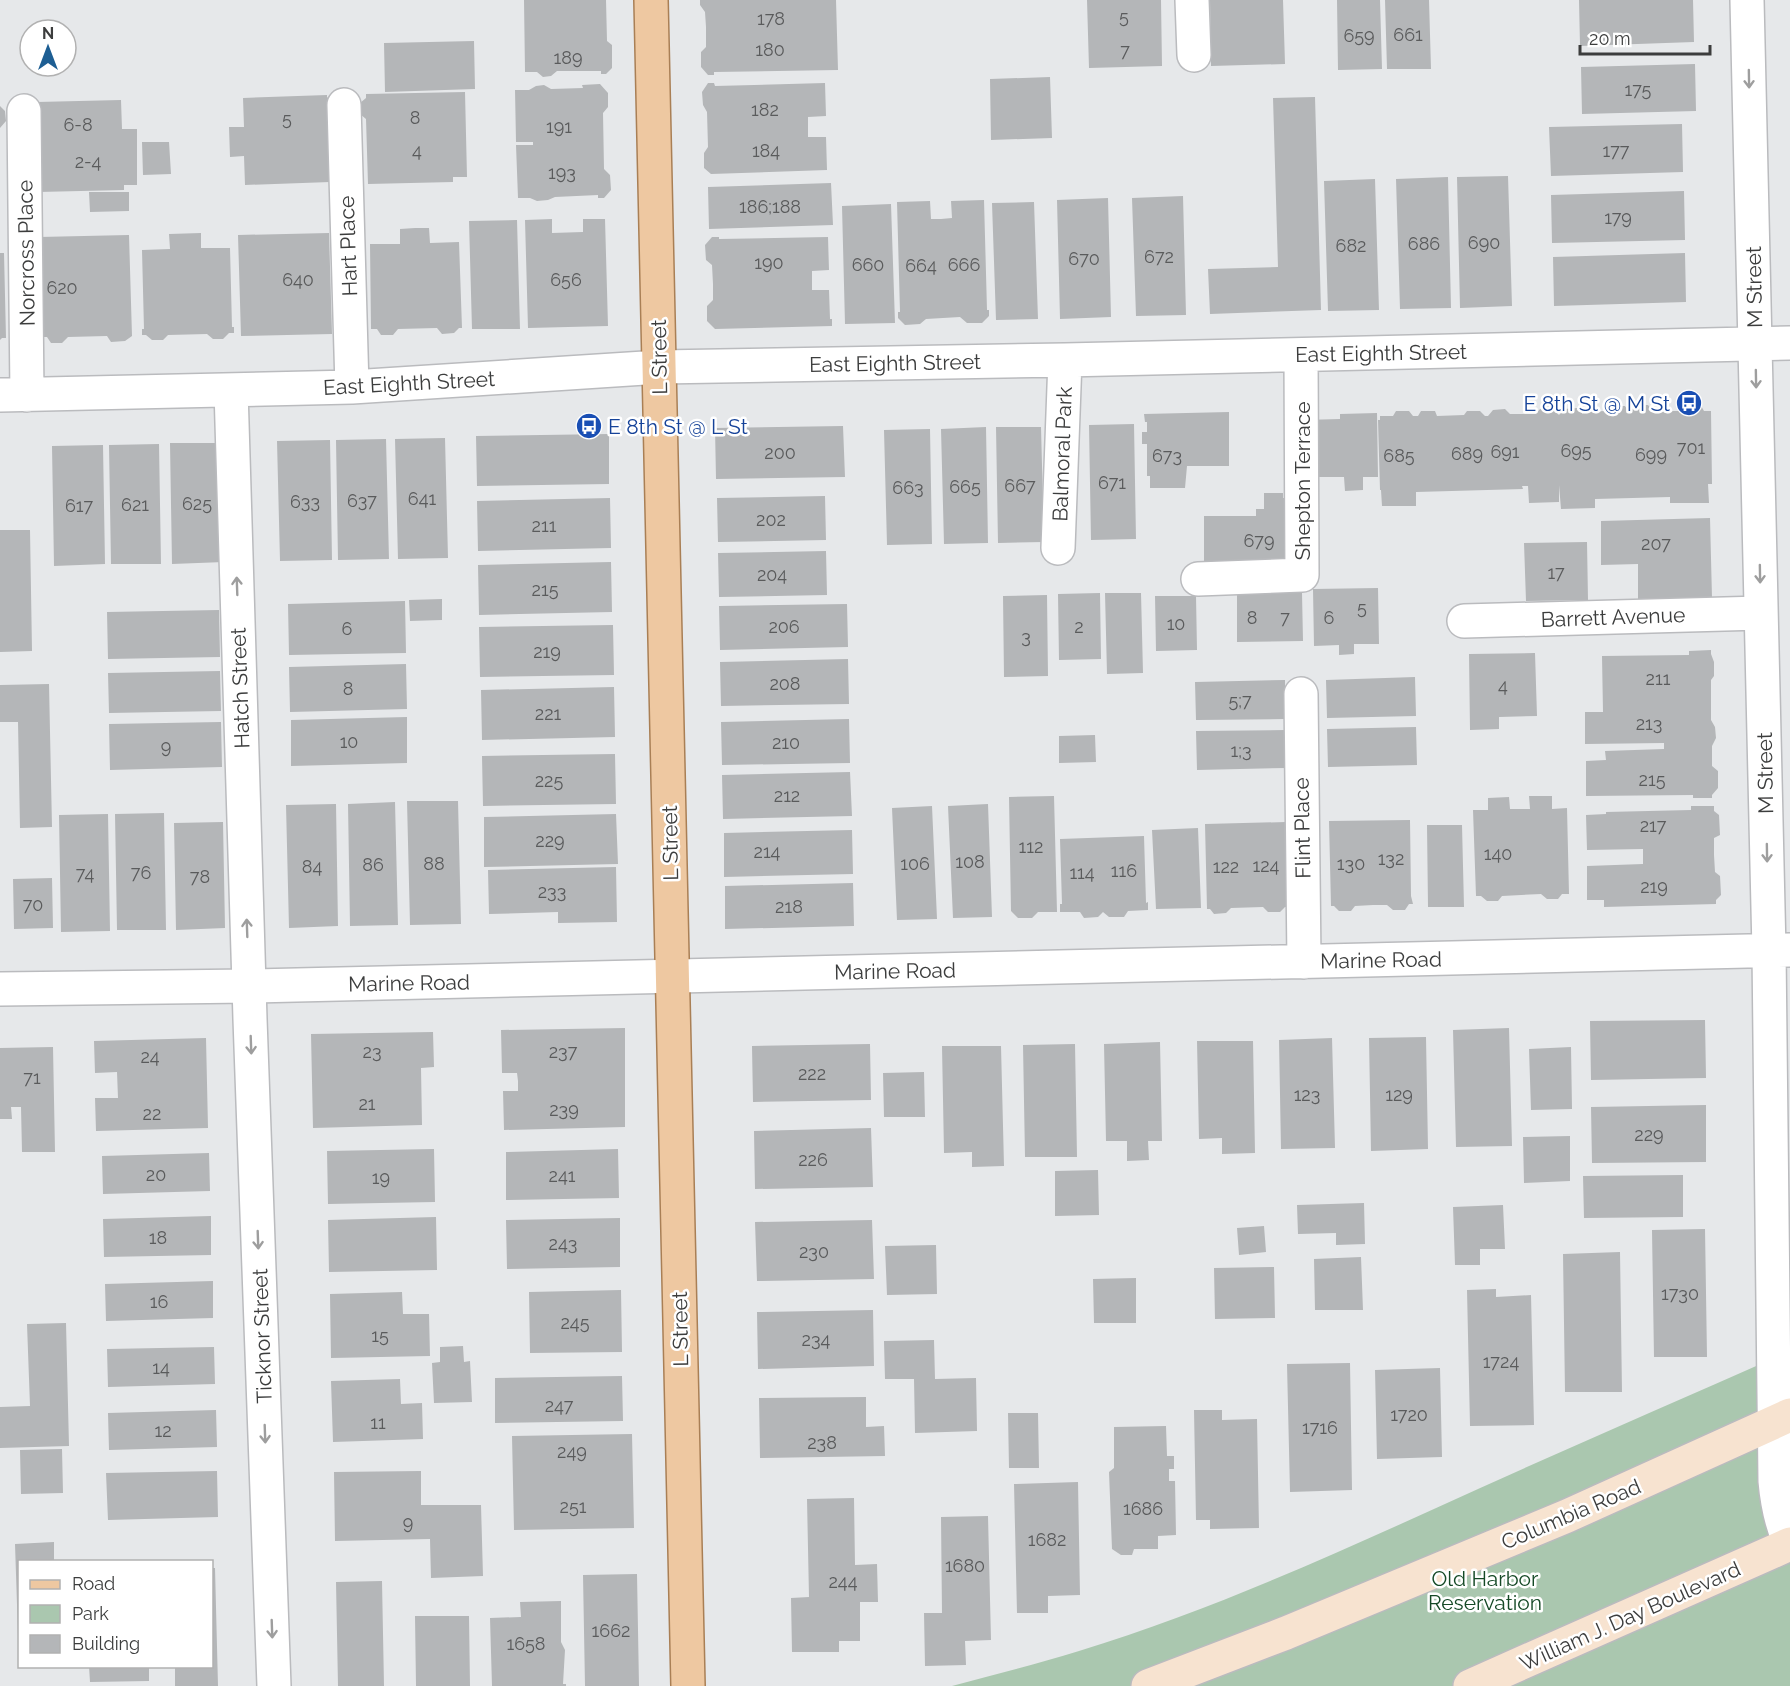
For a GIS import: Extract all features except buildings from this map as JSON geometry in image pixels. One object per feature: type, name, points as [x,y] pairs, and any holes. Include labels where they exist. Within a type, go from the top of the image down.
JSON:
[{"type":"main road","name":"L Street","points":[[651,0],[688,1686]]},
{"type":"main road","name":"Columbia Road","points":[[1148,1686],[1220,1660],[1556,1521],[1782,1419]]},
{"type":"main road","name":"William J. Day Boulevard","points":[[1470,1686],[1790,1544]]},
{"type":"street","points":[[1192,0],[1194,56]]},
{"type":"street","name":"M Street","points":[[1747,0],[1761,613],[1780,951],[1782,1419],[1775,1481],[1777,1505],[1790,1544]]},
{"type":"street","name":"Hart Place","points":[[344,105],[352,387]]},
{"type":"street","name":"Norcross Place","points":[[14,395],[24,111]]},
{"type":"street","name":"East Eighth Street","points":[[14,395],[352,387],[660,367],[1790,343]]},
{"type":"street","name":"Shepton Terrace","points":[[1198,579],[1302,574],[1301,355]]},
{"type":"street","name":"Balmoral Park","points":[[1058,548],[1065,360]]},
{"type":"street","name":"Hatch Street","points":[[231,390],[249,986]]},
{"type":"street","name":"Barrett Avenue","points":[[1464,621],[1761,613]]},
{"type":"street","name":"Flint Place","points":[[1301,694],[1304,962]]},
{"type":"street","name":"Marine Road","points":[[0,989],[249,986],[1780,951]]},
{"type":"street","name":"Ticknor Street","points":[[249,986],[274,1686]]},
{"type":"green space","name":"Old Harbor Reservation","points":[[1790,1351],[1790,1686],[952,1686],[1079,1651],[1231,1597],[1331,1555]]},
{"type":"place","name":"E 8th St @ M St","points":[[1689,403]]},
{"type":"place","name":"E 8th St @ L St","points":[[589,426]]}]
